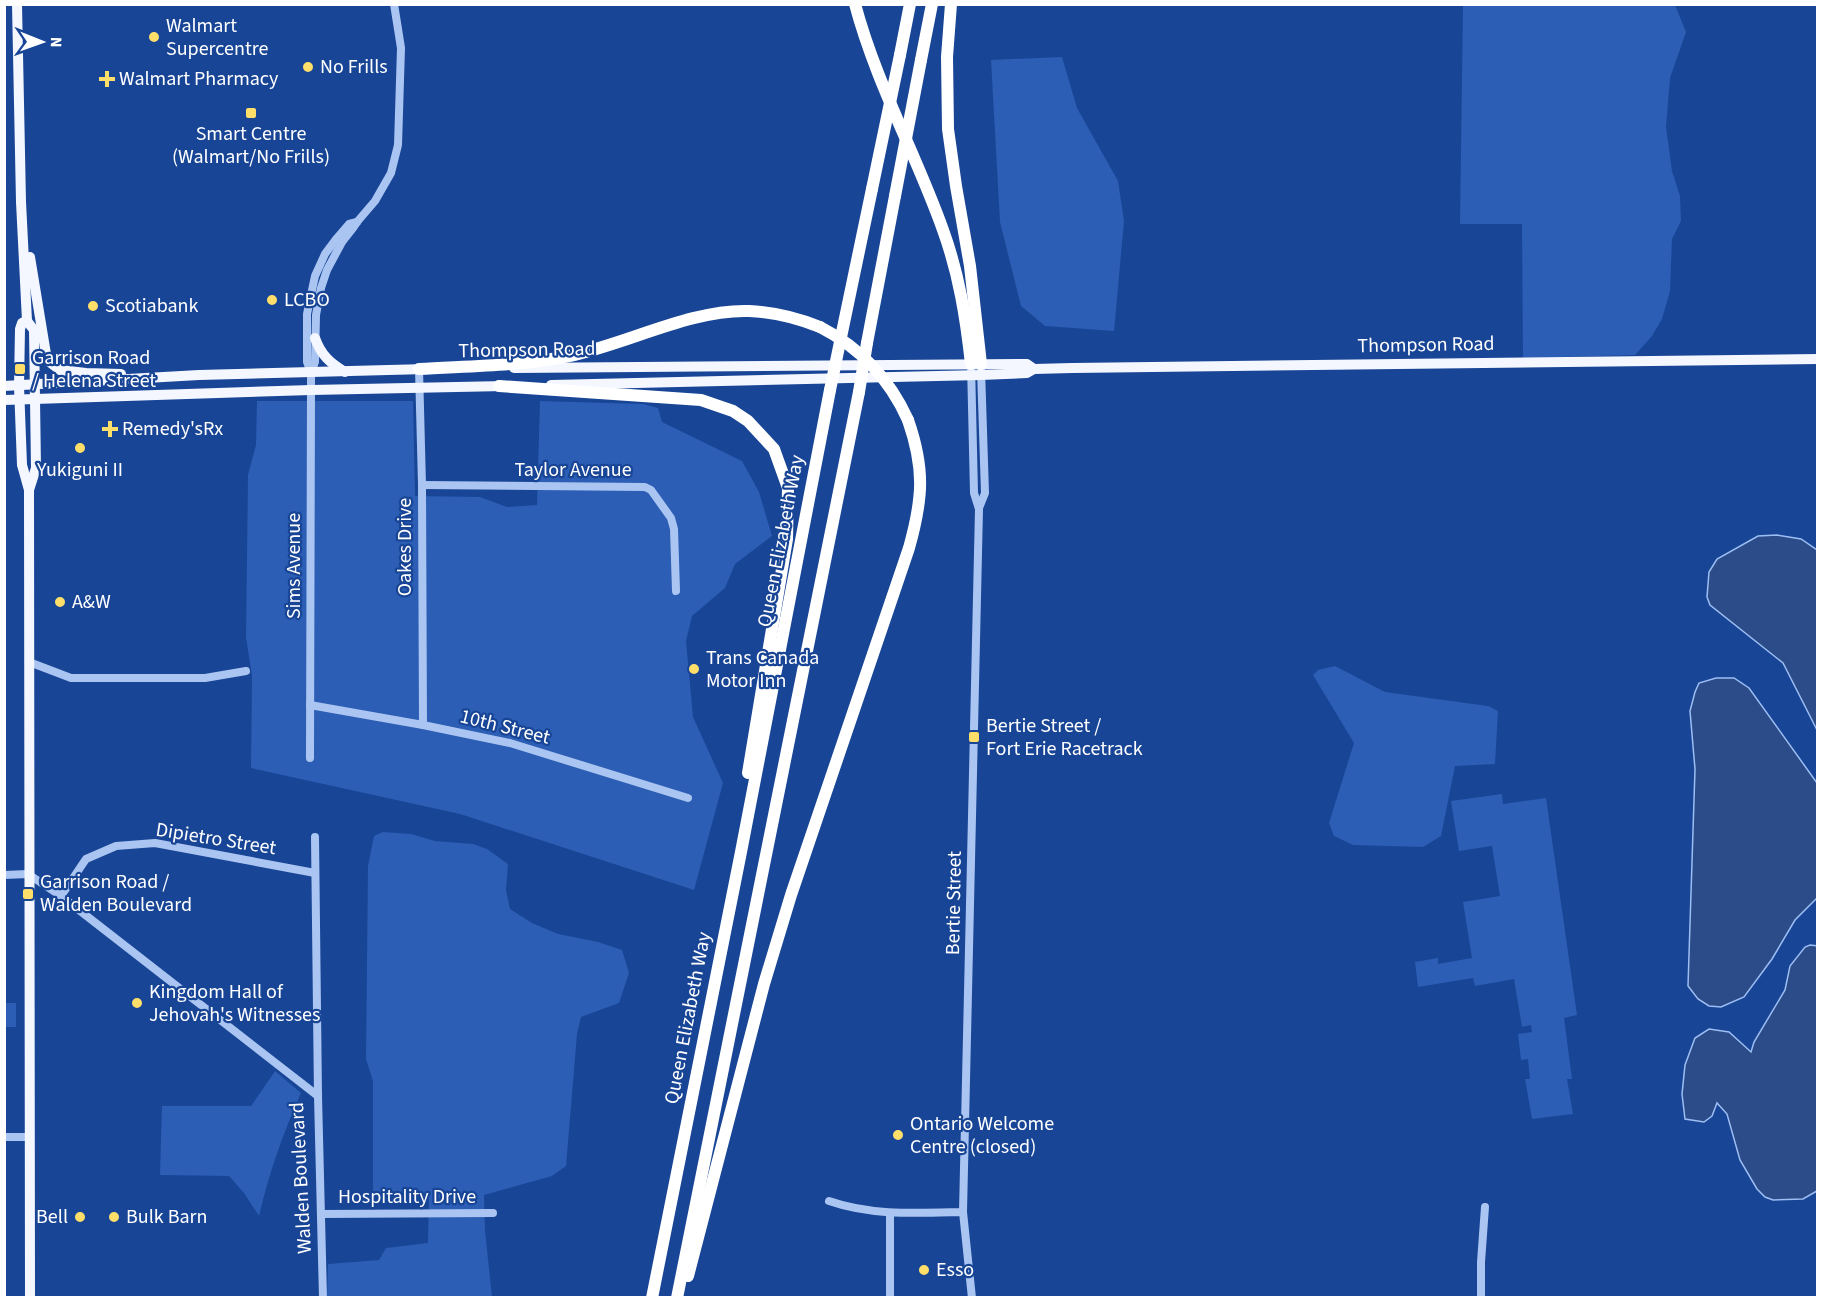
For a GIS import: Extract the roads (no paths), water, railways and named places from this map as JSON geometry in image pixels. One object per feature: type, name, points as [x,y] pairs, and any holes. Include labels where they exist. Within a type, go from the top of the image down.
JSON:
[{"type":"highway","points":[[855,4],[865,41],[952,256],[976,369]]},
{"type":"highway","name":"Queen Elizabeth Way","points":[[652,1298],[830,390],[910,4]]},
{"type":"highway","points":[[677,1298],[860,392],[867,343],[932,4]]},
{"type":"highway","points":[[951,4],[947,57],[948,129],[970,266],[976,369]]},
{"type":"highway","points":[[419,369],[569,356],[721,313],[750,311],[790,317],[820,327],[840,338],[866,358],[893,391],[908,420],[916,444],[921,492],[917,519],[906,559],[791,895],[764,984],[682,1298]]},
{"type":"highway","points":[[499,386],[701,400],[733,411],[748,421],[774,449],[788,488],[787,539],[748,774],[741,852]]},
{"type":"main road","points":[[17,4],[21,201],[27,321],[34,330],[36,468],[29,490]]},
{"type":"main road","points":[[21,201],[47,360],[60,370],[86,373],[199,375]]},
{"type":"main road","points":[[27,321],[22,323],[20,329],[19,386],[22,465],[29,490],[30,1298]]},
{"type":"main road","points":[[315,338],[325,358],[345,372]]},
{"type":"main road","name":"Thompson Road","points":[[4,400],[499,386],[976,369],[1027,364],[1034,369],[1818,359]]},
{"type":"main road","name":"Thompson Road","points":[[4,386],[199,375],[419,369],[976,369]]},
{"type":"street","name":"Sims Avenue","points":[[310,758],[311,373],[315,362],[315,315],[327,270],[342,242],[375,201],[391,172],[398,145],[401,48],[394,4]]},
{"type":"street","name":"Sims Avenue","points":[[311,373],[307,362],[307,314],[315,276],[325,254],[337,238],[349,224],[357,222]]},
{"type":"street","name":"Oakes Drive","points":[[419,369],[423,725]]},
{"type":"street","name":"Bertie Street","points":[[972,1298],[963,1212],[979,509],[974,494],[976,369]]},
{"type":"street","name":"Taylor Avenue","points":[[422,485],[645,487],[651,490],[671,518],[674,529],[676,591]]},
{"type":"street","points":[[29,662],[71,678],[205,678],[246,671]]},
{"type":"street","name":"10th Street","points":[[310,705],[510,742],[688,798]]},
{"type":"street","points":[[315,837],[318,1096]]},
{"type":"street","name":"Dipietro Street","points":[[61,896],[86,859],[116,846],[126,845],[155,843],[315,873]]},
{"type":"street","points":[[4,874],[28,874]]},
{"type":"street","name":"Walden Boulevard","points":[[28,874],[61,896],[318,1096],[322,1298]]},
{"type":"street","points":[[4,1137],[30,1137]]},
{"type":"street","points":[[829,1201],[843,1206],[890,1213],[963,1212]]},
{"type":"street","points":[[1481,1298],[1485,1207]]},
{"type":"street","name":"Hospitality Drive","points":[[321,1214],[493,1213]]},
{"type":"street","points":[[890,1213],[890,1298]]},
{"type":"place","name":"Walmart Supercentre","points":[[154,37]]},
{"type":"place","name":"No Frills","points":[[308,67]]},
{"type":"place","name":"Walmart Pharmacy","points":[[107,79]]},
{"type":"place","name":"Smart Centre (Walmart/No Frills)","points":[[251,113]]},
{"type":"place","name":"LCBO","points":[[272,300]]},
{"type":"place","name":"Scotiabank","points":[[93,306]]},
{"type":"place","name":"Garrison Road / Helena Street","points":[[20,369]]},
{"type":"place","name":"Remedy'sRx","points":[[110,429]]},
{"type":"place","name":"Yukiguni II","points":[[80,448]]},
{"type":"place","name":"A&W","points":[[60,602]]},
{"type":"place","name":"Trans Canada Motor Inn","points":[[694,669]]},
{"type":"place","name":"Bertie Street / Fort Erie Racetrack","points":[[974,737]]},
{"type":"place","name":"Garrison Road / Walden Boulevard","points":[[28,894]]},
{"type":"place","name":"Kingdom Hall of Jehovah's Witnesses","points":[[137,1003]]},
{"type":"place","name":"Ontario Welcome Centre (closed)","points":[[898,1135]]},
{"type":"place","name":"Bell","points":[[80,1217]]},
{"type":"place","name":"Bulk Barn","points":[[114,1217]]},
{"type":"place","name":"Esso","points":[[924,1270]]}]
